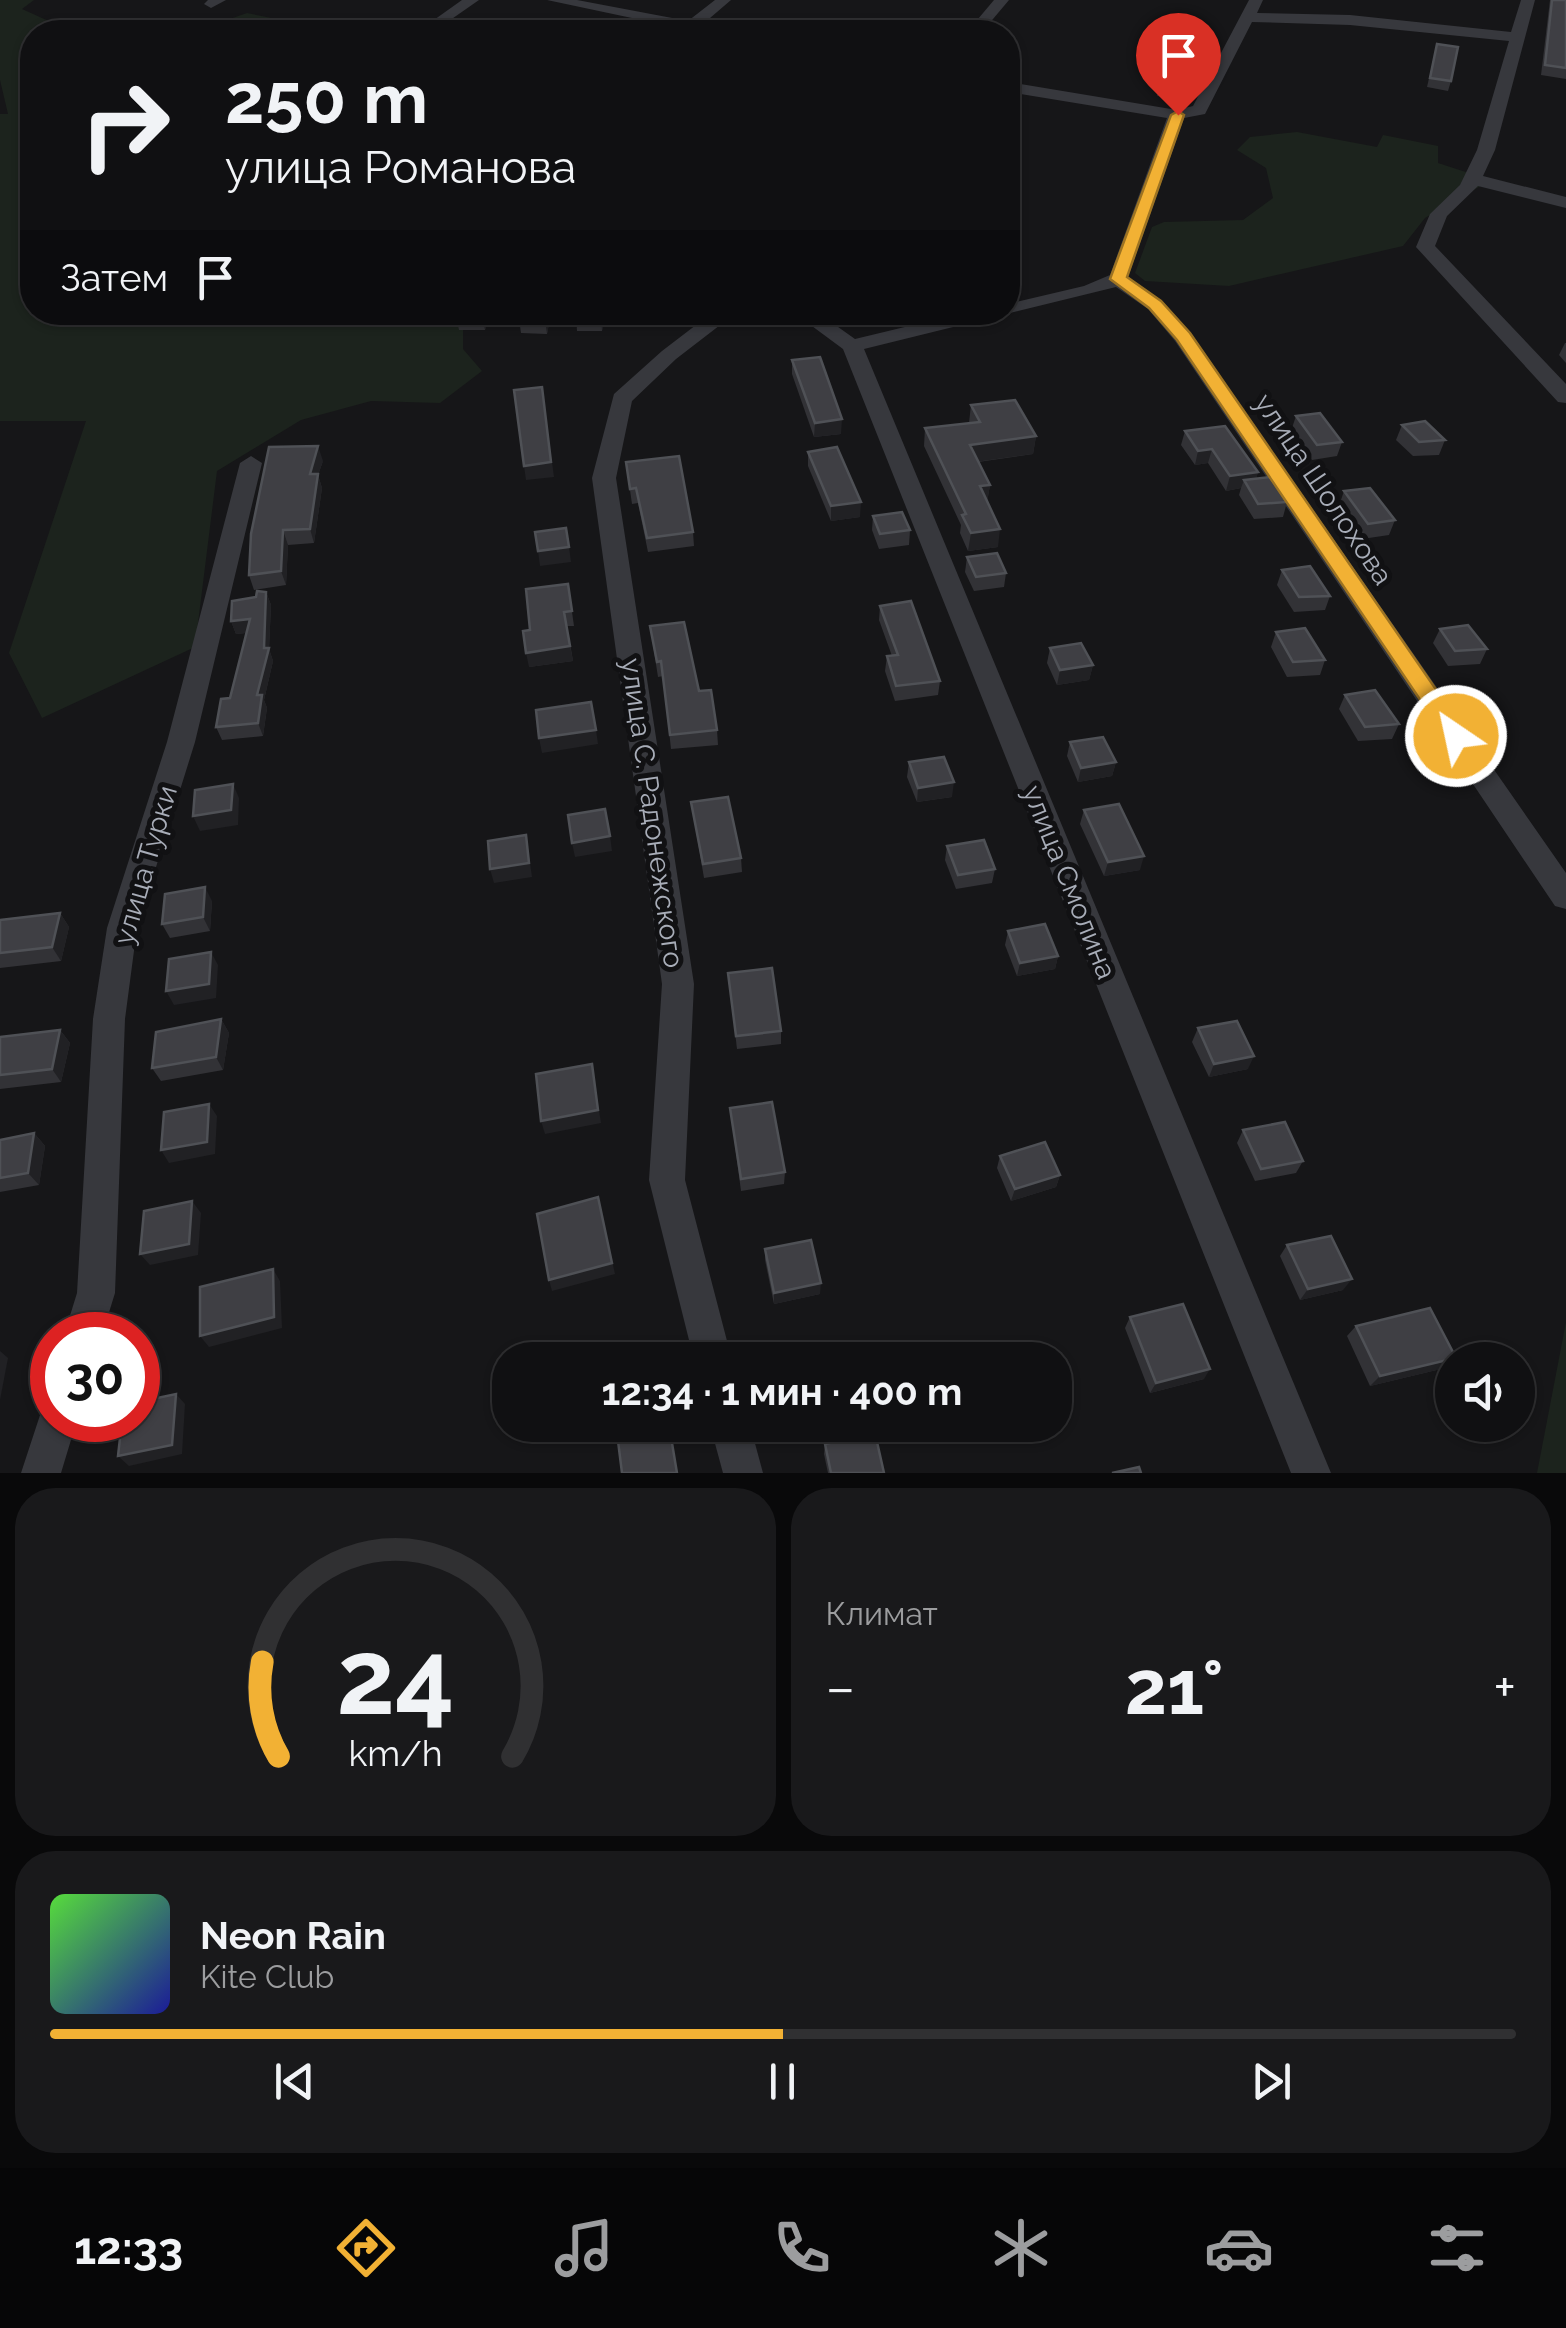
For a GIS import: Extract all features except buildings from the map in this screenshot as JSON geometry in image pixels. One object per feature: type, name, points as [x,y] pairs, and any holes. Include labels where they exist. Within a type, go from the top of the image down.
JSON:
[{"type":"street","points":[[442,20],[472,0]]},
{"type":"street","points":[[554,0],[643,20]]},
{"type":"street","points":[[700,20],[724,0]]},
{"type":"street","points":[[984,20],[1002,0]]},
{"type":"street","points":[[1528,0],[1486,150],[1468,188],[1439,214],[1425,246],[1566,397]]},
{"type":"street","points":[[1020,89],[1178,115],[1199,110],[1252,8],[1518,37]]},
{"type":"street","points":[[1020,307],[1118,279],[1178,115]]},
{"type":"street","points":[[1472,178],[1566,204]]},
{"type":"street","name":"улица Шолохова","points":[[1118,279],[1155,305],[1184,337],[1566,897]]},
{"type":"street","name":"улица С. Радонежского","points":[[708,1342],[667,1180],[678,984],[604,478],[622,399],[709,325]]},
{"type":"street","points":[[822,325],[852,346],[940,325]]},
{"type":"street","name":"улица Смолина","points":[[852,346],[1311,1473]]},
{"type":"street","name":"улица Турки","points":[[90,1312],[96,1293],[108,1019],[122,928],[180,742],[252,463]]},
{"type":"street","points":[[41,1473],[50,1442]]},
{"type":"street","points":[[735,1442],[743,1473]]},
{"type":"shaded area","points":[[0,0],[34,0],[22,9],[46,20],[20,20],[20,325],[463,325],[463,349],[482,371],[440,403],[371,401],[301,420],[217,471],[195,647],[42,718],[9,653],[86,421],[0,421],[0,114],[8,114],[0,80]]},
{"type":"shaded area","points":[[247,13],[281,20],[227,20]]},
{"type":"shaded area","points":[[1297,132],[1377,147],[1383,135],[1438,146],[1438,163],[1475,175],[1484,184],[1425,218],[1403,246],[1229,286],[1145,281],[1135,273],[1152,227],[1164,222],[1243,220],[1273,198],[1266,168],[1237,150],[1250,137]]},
{"type":"shaded area","points":[[1566,1322],[1566,1473],[1537,1473]]},
{"type":"route","points":[[1178,115],[1118,279],[1155,305],[1184,337],[1456,736]]}]
